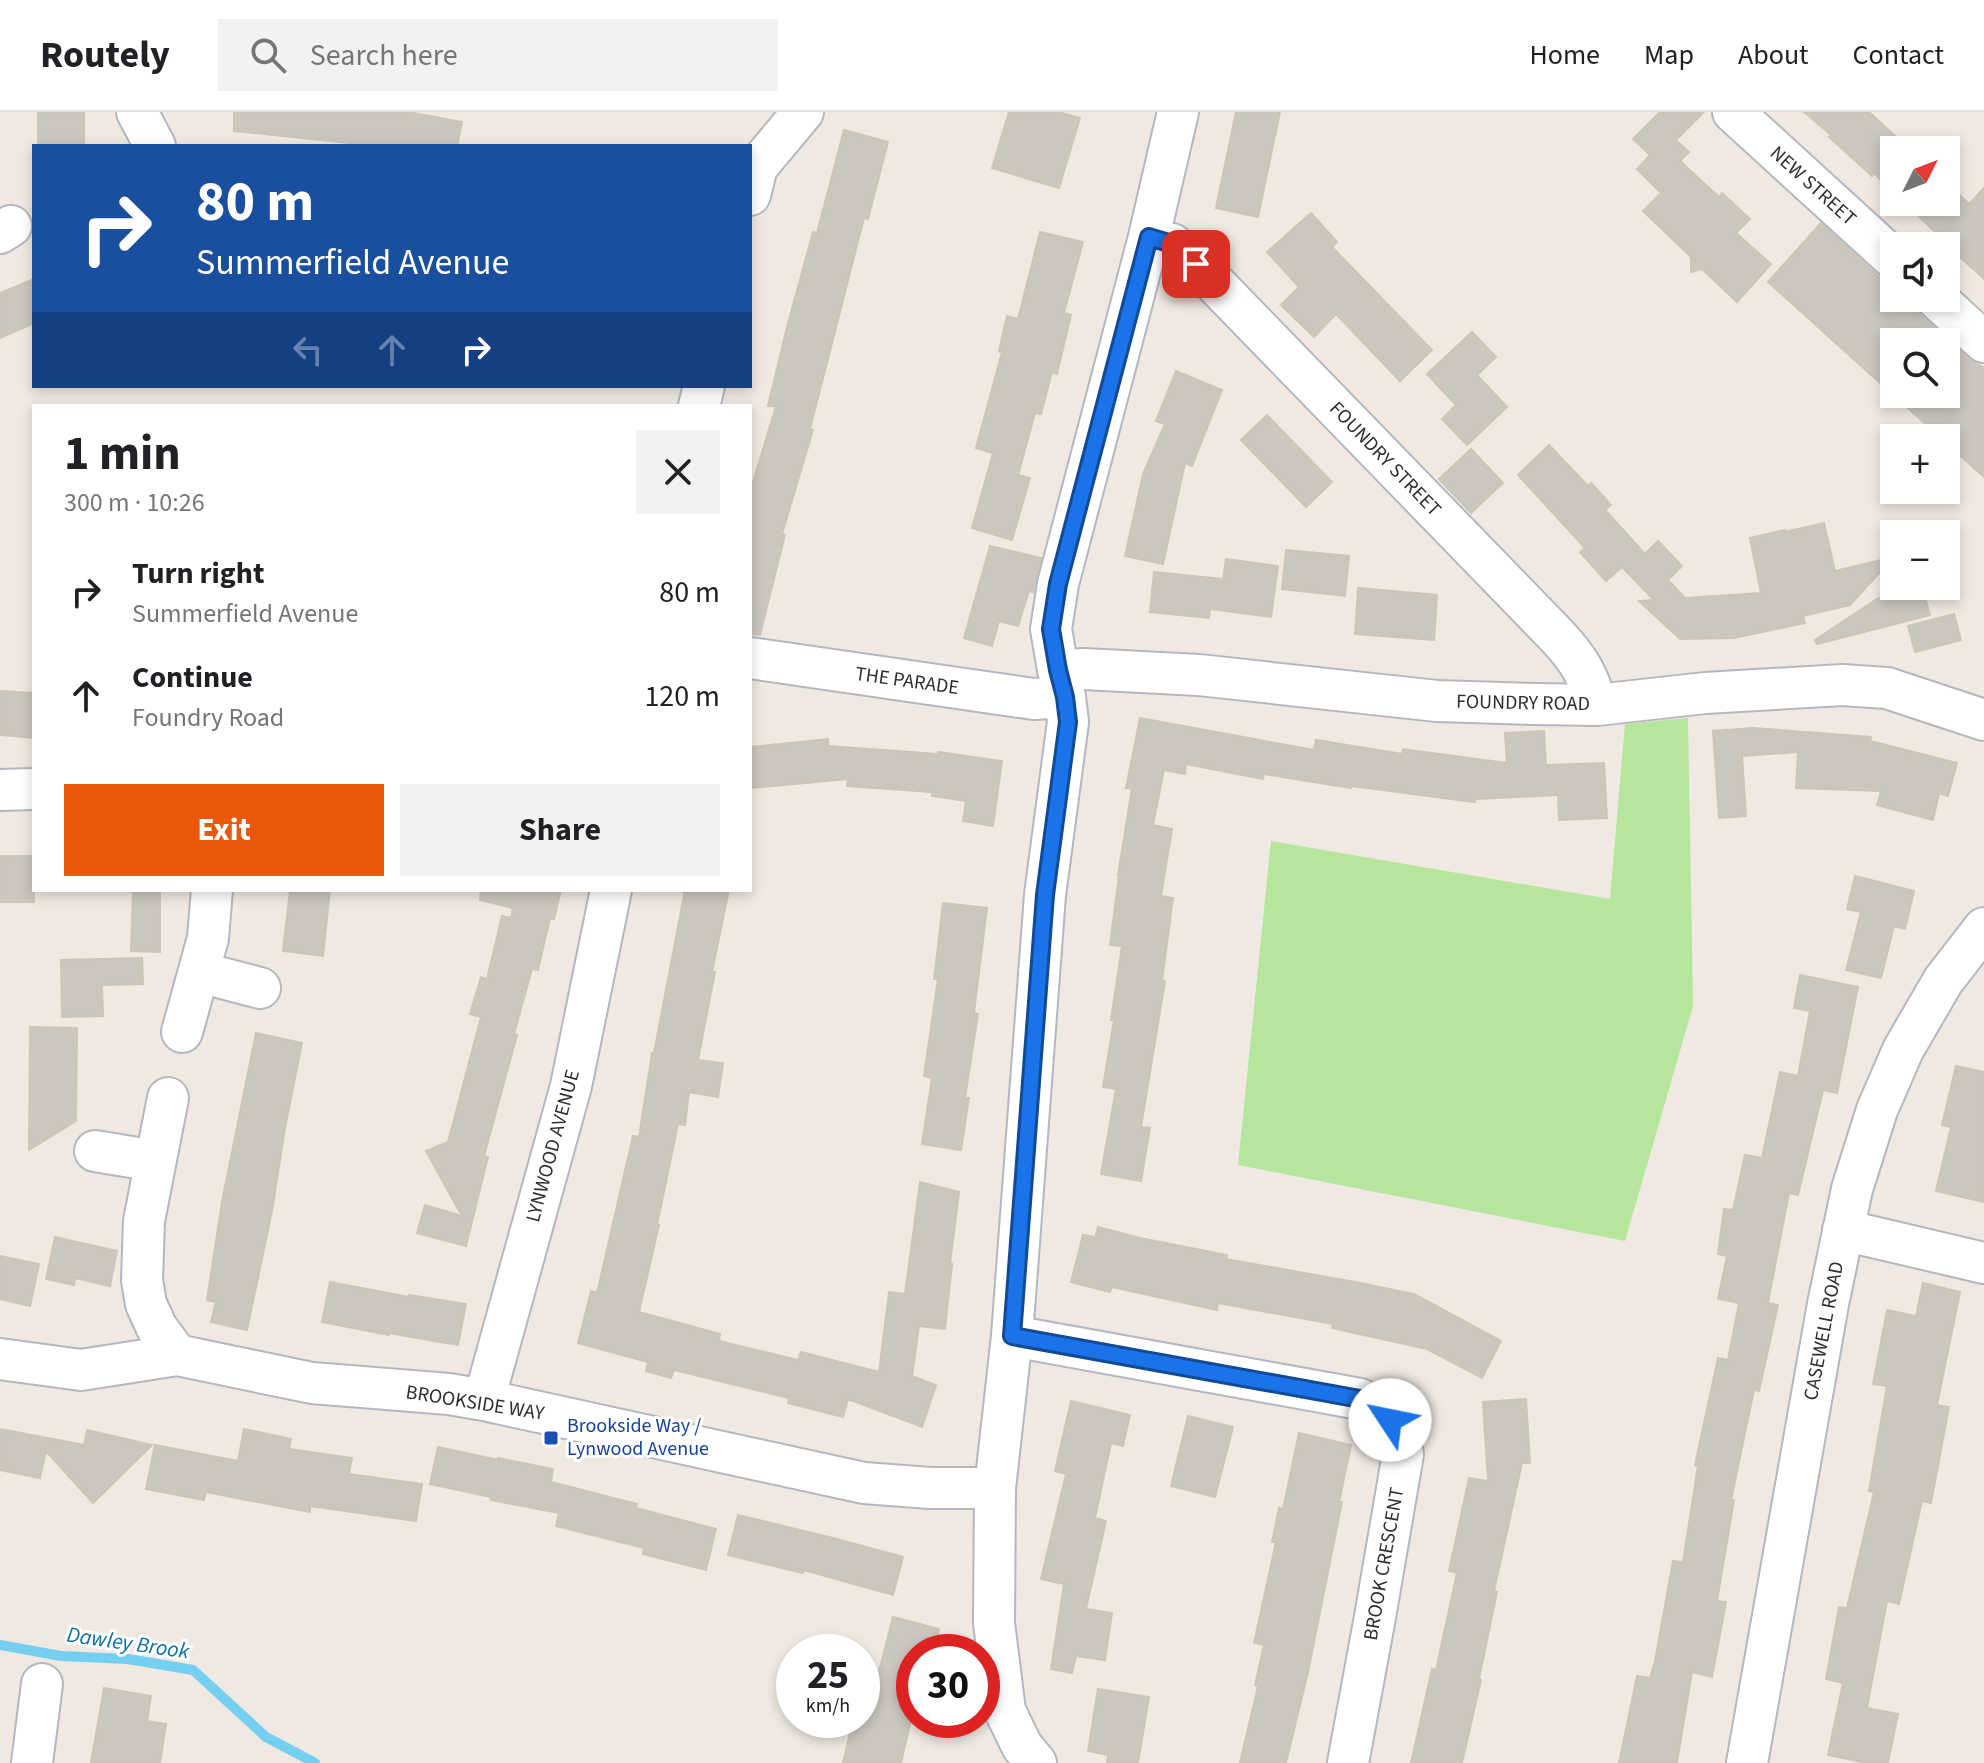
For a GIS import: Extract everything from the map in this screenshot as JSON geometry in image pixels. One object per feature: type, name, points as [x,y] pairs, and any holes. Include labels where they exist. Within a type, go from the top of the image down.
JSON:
[{"type":"street","points":[[137,112],[154,144]]},
{"type":"street","points":[[752,187],[757,167],[803,112]]},
{"type":"street","points":[[1036,1763],[1022,1746],[1005,1711],[994,1623],[995,1488],[1012,1336],[1045,895],[1068,722],[1051,629],[1058,584],[1149,237],[1178,112]]},
{"type":"street","name":"NEW STREET","points":[[1733,112],[1880,246]]},
{"type":"street","name":"FOUNDRY STREET","points":[[1149,237],[1172,244],[1196,264],[1558,637],[1582,666],[1597,705]]},
{"type":"street","points":[[1951,312],[1984,342]]},
{"type":"street","name":"THE PARADE","points":[[752,658],[1034,699],[1061,684]]},
{"type":"street","name":"FOUNDRY ROAD","points":[[1061,684],[1084,669],[1199,675],[1437,701],[1597,705],[1705,693],[1842,685],[1887,688],[1984,720]]},
{"type":"street","points":[[0,790],[32,789]]},
{"type":"street","points":[[182,1032],[208,938],[212,892]]},
{"type":"street","name":"LYNWOOD AVENUE","points":[[484,1400],[571,1086],[611,892]]},
{"type":"street","name":"CASEWELL ROAD","points":[[1747,1763],[1825,1319],[1852,1189],[1877,1110],[1903,1050],[1943,981],[1984,928]]},
{"type":"street","points":[[199,972],[260,988]]},
{"type":"street","points":[[168,1098],[144,1221],[142,1280],[146,1304],[157,1328],[177,1355]]},
{"type":"street","points":[[95,1151],[155,1161]]},
{"type":"street","points":[[1843,1230],[1984,1263]]},
{"type":"street","name":"BROOK CRESCENT","points":[[1012,1336],[1360,1399],[1379,1409],[1390,1420],[1403,1454],[1348,1763]]},
{"type":"street","name":"BROOKSIDE WAY","points":[[0,1359],[81,1370],[177,1355],[312,1383],[449,1394],[484,1400],[864,1483],[930,1488],[995,1488]]},
{"type":"street","points":[[32,1763],[42,1684]]},
{"type":"green space","points":[[1688,718],[1693,1006],[1625,1241],[1238,1165],[1271,841],[1610,899],[1625,724]]},
{"type":"building","points":[[38,112],[84,112],[84,144],[38,144]]},
{"type":"building","points":[[234,112],[408,112],[462,122],[457,144],[359,144],[234,131]]},
{"type":"building","points":[[1009,112],[1058,112],[1080,118],[1059,188],[992,168]]},
{"type":"building","points":[[1236,112],[1280,112],[1258,217],[1216,208]]},
{"type":"building","points":[[1660,112],[1704,112],[1676,140],[1689,152],[1680,161],[1719,197],[1722,193],[1750,219],[1736,233],[1771,264],[1737,302],[1702,269],[1691,272],[1691,257],[1643,211],[1661,193],[1637,169],[1650,155],[1633,139]]},
{"type":"building","points":[[1804,112],[1869,112],[1895,136],[1880,136],[1880,179],[1874,173],[1872,176],[1829,137],[1831,135]]},
{"type":"building","points":[[844,130],[888,142],[868,219],[864,218],[810,429],[813,430],[782,534],[785,535],[760,635],[752,634],[752,485],[776,406],[768,406],[787,327],[813,232],[817,233]]},
{"type":"building","points":[[1984,188],[1984,279],[1960,257],[1960,232],[1935,232],[1918,216],[1960,216],[1960,195],[1969,204]]},
{"type":"building","points":[[1311,213],[1337,242],[1332,247],[1432,350],[1400,381],[1336,314],[1314,337],[1281,305],[1299,287],[1267,252]]},
{"type":"building","points":[[1821,223],[1880,278],[1880,312],[1918,312],[1934,328],[1880,328],[1880,383],[1768,282]]},
{"type":"building","points":[[1040,232],[1083,242],[1064,313],[1071,315],[1057,374],[1052,372],[1041,414],[1035,413],[1018,475],[1030,478],[1012,540],[972,528],[993,453],[976,448],[1002,352],[999,351],[1007,316],[1018,319]]},
{"type":"building","points":[[32,280],[32,324],[0,338],[0,293]]},
{"type":"building","points":[[1472,332],[1496,357],[1477,375],[1507,407],[1467,445],[1442,419],[1456,405],[1427,374]]},
{"type":"building","points":[[1960,352],[1984,368],[1984,477],[1960,456],[1960,424],[1925,424],[1908,408],[1960,408]]},
{"type":"building","points":[[1176,371],[1222,390],[1192,466],[1185,463],[1163,564],[1125,556],[1143,474],[1165,424],[1156,421]]},
{"type":"building","points":[[1267,415],[1332,482],[1306,507],[1241,440]]},
{"type":"building","points":[[1549,445],[1611,505],[1605,510],[1645,554],[1658,541],[1682,566],[1668,580],[1685,598],[1761,593],[1750,538],[1824,523],[1835,571],[1880,560],[1880,572],[1850,605],[1803,616],[1805,623],[1734,638],[1680,639],[1639,601],[1654,600],[1622,567],[1606,581],[1580,552],[1585,548],[1518,475]]},
{"type":"building","points":[[1471,449],[1503,483],[1471,513],[1439,479]]},
{"type":"building","points":[[990,546],[1041,558],[1033,592],[1029,591],[1018,626],[999,621],[992,646],[964,638]]},
{"type":"building","points":[[1286,550],[1349,556],[1345,596],[1282,589]]},
{"type":"building","points":[[1226,559],[1278,566],[1271,617],[1210,609],[1209,618],[1150,612],[1154,572],[1223,579]]},
{"type":"building","points":[[1358,588],[1437,595],[1434,640],[1355,634]]},
{"type":"building","points":[[1877,599],[1926,600],[1930,615],[1817,644],[1815,640]]},
{"type":"building","points":[[1954,614],[1961,640],[1915,652],[1908,626]]},
{"type":"building","points":[[0,691],[32,693],[32,738],[0,735]]},
{"type":"building","points":[[1140,718],[1314,750],[1316,740],[1402,754],[1403,749],[1507,763],[1505,733],[1544,731],[1546,765],[1604,763],[1607,818],[1559,820],[1558,795],[1475,799],[1475,802],[1351,788],[1264,774],[1263,779],[1186,764],[1185,774],[1164,770],[1153,825],[1172,829],[1161,896],[1173,898],[1162,981],[1165,981],[1141,1127],[1150,1128],[1141,1181],[1101,1174],[1116,1089],[1103,1087],[1122,946],[1110,945],[1132,789],[1126,788]]},
{"type":"building","points":[[1753,728],[1871,737],[1870,741],[1957,763],[1948,796],[1939,793],[1933,820],[1877,805],[1881,791],[1796,788],[1798,752],[1742,756],[1746,816],[1719,818],[1713,731]]},
{"type":"building","points":[[828,739],[828,746],[938,752],[1002,761],[993,826],[963,821],[966,801],[932,796],[932,792],[847,786],[848,779],[752,788],[752,747]]},
{"type":"building","points":[[0,856],[32,856],[34,902],[0,902]]},
{"type":"building","points":[[1855,876],[1914,891],[1905,929],[1894,926],[1881,978],[1846,970],[1861,912],[1847,909]]},
{"type":"building","points":[[133,892],[160,892],[160,952],[131,951]]},
{"type":"building","points":[[290,892],[330,892],[323,956],[283,951]]},
{"type":"building","points":[[481,892],[561,892],[554,919],[550,918],[538,970],[532,969],[514,1034],[517,1035],[484,1156],[488,1157],[466,1246],[417,1233],[425,1205],[462,1216],[426,1151],[448,1142],[481,1017],[470,1014],[481,977],[487,979],[502,916],[511,918],[513,908],[480,900]]},
{"type":"building","points":[[685,892],[729,892],[698,1060],[723,1063],[718,1097],[689,1092],[685,1125],[678,1124],[639,1312],[720,1334],[719,1341],[798,1360],[801,1352],[879,1372],[889,1292],[905,1294],[920,1182],[959,1192],[945,1329],[919,1326],[912,1376],[936,1385],[922,1427],[848,1399],[843,1417],[788,1403],[789,1398],[674,1370],[671,1378],[646,1371],[648,1362],[578,1343],[591,1291],[597,1293],[633,1136],[639,1137]]},
{"type":"building","points":[[943,903],[987,908],[961,1150],[922,1144],[932,1078],[924,1076],[938,979],[934,979]]},
{"type":"building","points":[[142,958],[143,984],[102,985],[103,1016],[62,1017],[61,960]]},
{"type":"building","points":[[1800,975],[1858,987],[1837,1093],[1823,1090],[1798,1195],[1789,1193],[1768,1303],[1778,1305],[1759,1391],[1754,1390],[1731,1500],[1734,1500],[1717,1601],[1726,1602],[1712,1677],[1692,1672],[1677,1763],[1619,1763],[1637,1676],[1650,1678],[1655,1661],[1673,1561],[1683,1562],[1698,1466],[1695,1465],[1718,1358],[1728,1360],[1739,1303],[1718,1299],[1727,1256],[1718,1254],[1724,1209],[1733,1210],[1745,1155],[1762,1158],[1780,1072],[1798,1076],[1810,1011],[1794,1008]]},
{"type":"building","points":[[30,1027],[77,1028],[76,1121],[29,1150]]},
{"type":"building","points":[[256,1033],[302,1043],[247,1330],[211,1322],[216,1302],[207,1300],[222,1202]]},
{"type":"building","points":[[1956,1066],[1984,1072],[1984,1202],[1936,1191],[1951,1127],[1942,1125]]},
{"type":"building","points":[[1098,1227],[1227,1255],[1226,1259],[1414,1294],[1501,1341],[1482,1378],[1427,1349],[1332,1328],[1333,1324],[1218,1303],[1217,1310],[1112,1287],[1110,1292],[1071,1282],[1083,1235],[1095,1237]]},
{"type":"building","points":[[55,1237],[117,1251],[110,1286],[75,1278],[74,1285],[46,1279]]},
{"type":"building","points":[[0,1256],[39,1264],[30,1306],[0,1299]]},
{"type":"building","points":[[330,1282],[466,1304],[458,1345],[322,1322]]},
{"type":"building","points":[[1923,1283],[1960,1292],[1937,1405],[1949,1407],[1931,1503],[1922,1501],[1899,1604],[1887,1601],[1867,1708],[1898,1714],[1888,1763],[1866,1763],[1828,1755],[1843,1683],[1826,1679],[1839,1607],[1847,1608],[1874,1492],[1869,1491],[1887,1386],[1873,1384],[1887,1310],[1916,1316]]},
{"type":"building","points":[[1526,1399],[1530,1463],[1522,1463],[1462,1763],[1411,1763],[1432,1669],[1436,1670],[1457,1573],[1449,1571],[1469,1478],[1488,1481],[1483,1402]]},
{"type":"building","points":[[1071,1401],[1130,1415],[1123,1446],[1111,1443],[1095,1518],[1106,1521],[1086,1609],[1112,1613],[1105,1660],[1076,1656],[1072,1673],[1051,1669],[1064,1584],[1041,1579],[1066,1474],[1055,1471]]},
{"type":"building","points":[[1188,1416],[1233,1427],[1215,1497],[1171,1486]]},
{"type":"building","points":[[0,1429],[84,1445],[87,1430],[152,1445],[93,1503],[46,1451],[40,1478],[0,1470]]},
{"type":"building","points":[[244,1429],[291,1439],[289,1449],[352,1458],[349,1474],[422,1484],[416,1521],[310,1506],[310,1512],[206,1492],[204,1500],[146,1489],[155,1445],[238,1461]]},
{"type":"building","points":[[1299,1433],[1351,1445],[1339,1502],[1342,1502],[1308,1672],[1286,1763],[1240,1763],[1264,1645],[1254,1643],[1276,1542],[1272,1542],[1279,1508],[1283,1509]]},
{"type":"building","points":[[438,1447],[553,1469],[551,1482],[637,1504],[636,1508],[716,1529],[706,1570],[643,1554],[644,1548],[556,1526],[559,1513],[430,1484]]},
{"type":"building","points":[[738,1515],[903,1557],[893,1595],[804,1570],[803,1573],[728,1555]]},
{"type":"building","points":[[893,1617],[939,1629],[938,1634],[896,1634],[896,1738],[907,1738],[901,1763],[843,1763],[849,1738],[880,1738],[880,1667]]},
{"type":"building","points":[[104,1688],[151,1696],[147,1721],[166,1724],[160,1763],[91,1763]]},
{"type":"building","points":[[1098,1689],[1149,1697],[1138,1763],[1107,1763],[1108,1755],[1088,1751]]},
{"type":"waterway","name":"Dawley Brook","points":[[0,1645],[61,1656],[128,1659],[193,1670],[266,1737],[315,1763]]},
{"type":"place","name":"Brookside Way / Lynwood Avenue","points":[[551,1438]]},
{"type":"route","points":[[1196,264],[1172,244],[1149,237],[1058,584],[1051,629],[1068,722],[1045,895],[1012,1336],[1360,1399],[1379,1409],[1390,1420]]}]
